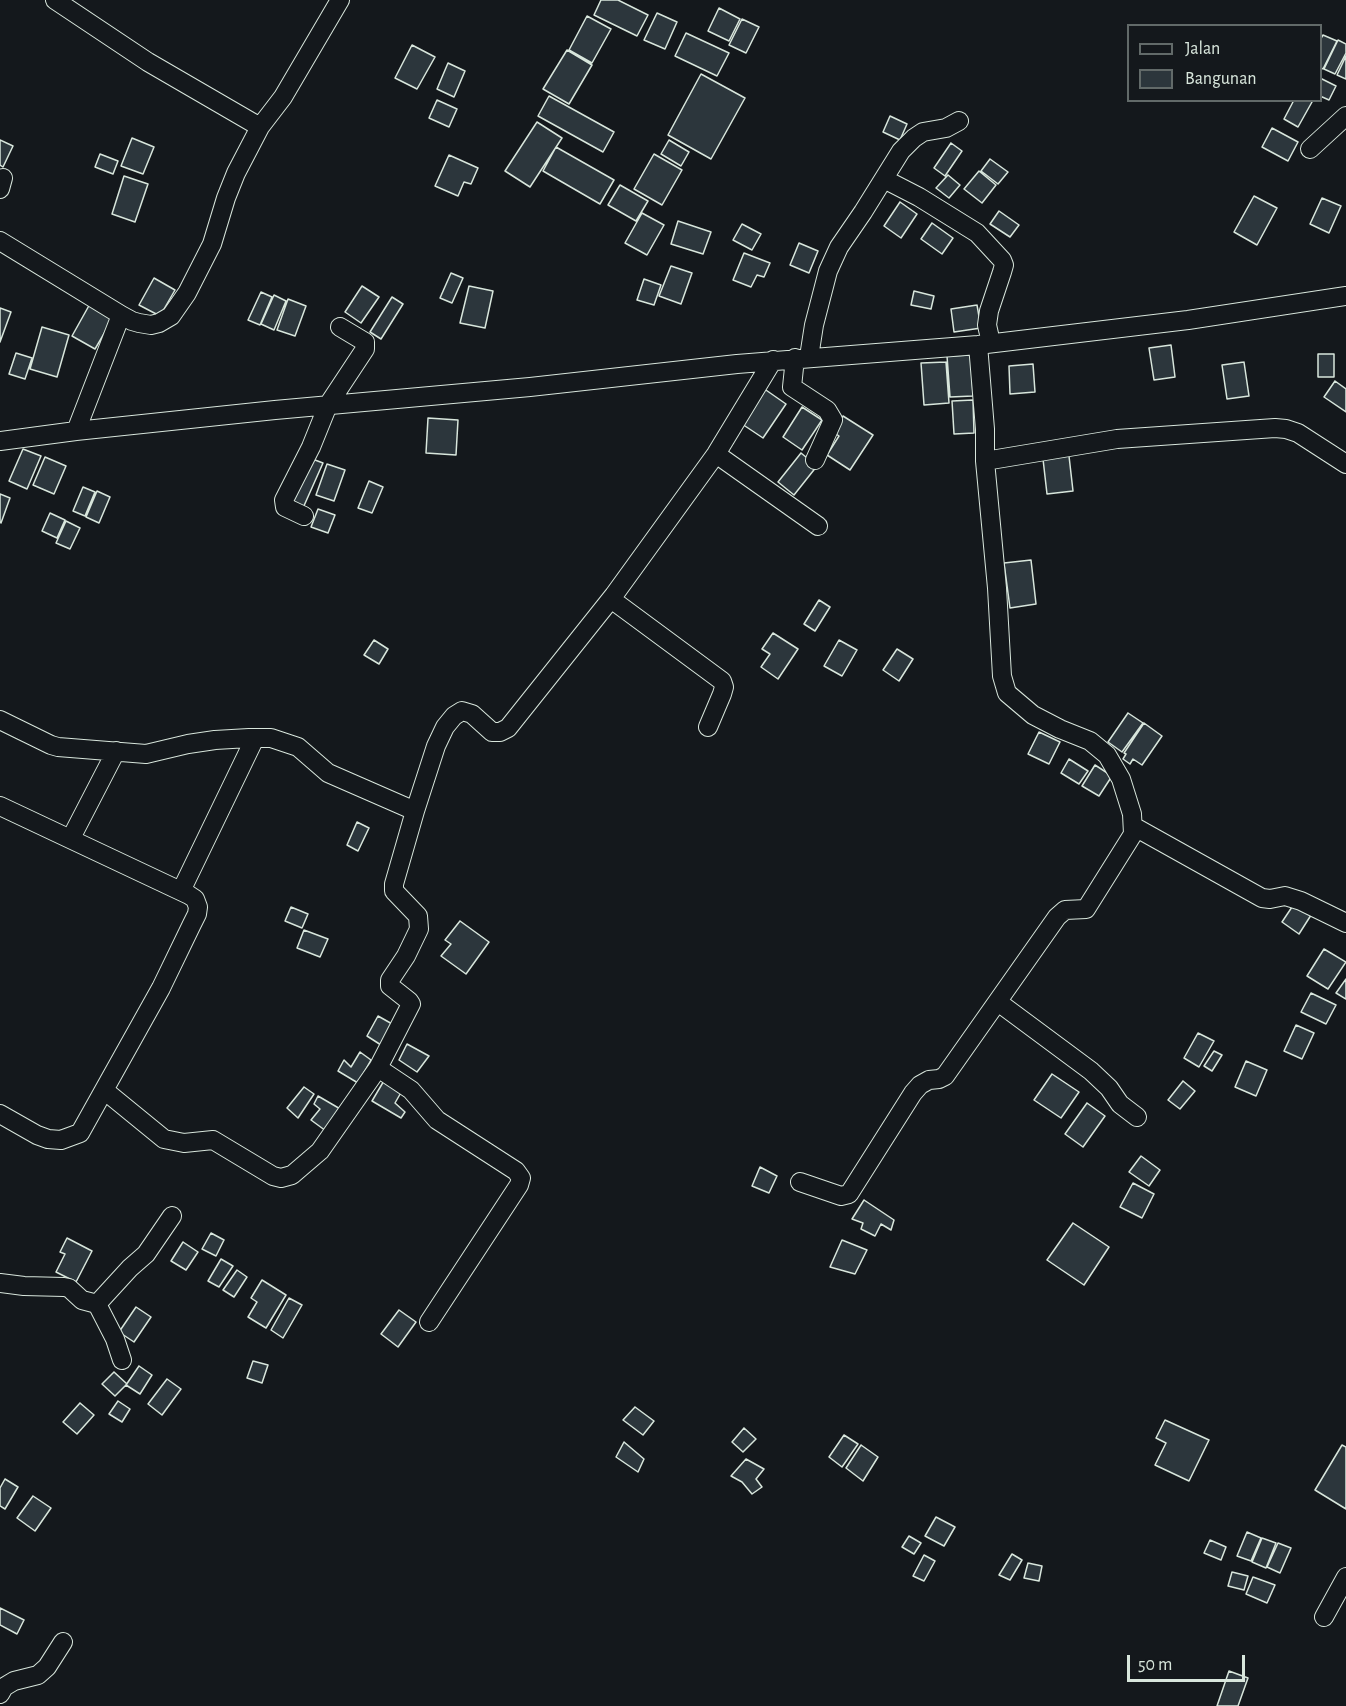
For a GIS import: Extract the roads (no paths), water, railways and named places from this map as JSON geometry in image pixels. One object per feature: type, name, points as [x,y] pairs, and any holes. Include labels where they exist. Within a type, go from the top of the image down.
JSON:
[{"type":"street","points":[[55,0],[148,62],[260,128]]},
{"type":"street","points":[[0,241],[132,321],[151,325],[171,316],[203,265],[233,181],[260,128],[283,97],[340,0]]},
{"type":"street","points":[[1310,149],[1346,116]]},
{"type":"street","points":[[815,460],[833,420],[827,410],[792,387],[814,325],[828,271],[839,247],[895,159],[914,138],[923,132],[946,128],[959,121]]},
{"type":"street","points":[[800,1182],[841,1196],[849,1194],[913,1093],[929,1080],[945,1076],[1057,917],[1065,910],[1086,909],[1134,834],[1132,814],[1121,779],[1107,755],[1090,741],[1033,715],[1007,693],[1002,676],[997,588],[985,461],[985,344],[989,311],[1004,265],[977,233],[919,196],[884,179]]},
{"type":"street","points":[[0,441],[76,431],[530,387],[773,360],[985,344],[1188,320],[1346,296]]},
{"type":"street","points":[[76,431],[121,315]]},
{"type":"street","points":[[304,516],[285,507],[284,500],[311,447],[328,405],[365,349],[365,342],[340,327]]},
{"type":"street","points":[[104,1090],[164,1138],[184,1143],[213,1140],[273,1176],[281,1178],[292,1176],[320,1151],[378,1068],[411,1004],[390,986],[390,980],[406,956],[419,929],[418,916],[394,891],[394,884],[436,746],[445,727],[454,716],[462,711],[472,714],[492,732],[500,732],[508,728],[611,599],[716,454],[773,360]]},
{"type":"street","points":[[985,461],[1117,439],[1275,428],[1298,433],[1346,464]]},
{"type":"street","points":[[716,454],[818,526]]},
{"type":"street","points":[[611,599],[722,681],[724,687],[722,694],[708,727]]},
{"type":"street","points":[[0,720],[51,745],[146,754],[215,740],[271,738],[298,747],[328,773],[415,811]]},
{"type":"street","points":[[181,891],[255,738]]},
{"type":"street","points":[[71,838],[116,751]]},
{"type":"street","points":[[0,806],[181,891],[195,899],[198,907],[197,914],[161,988],[80,1133],[61,1140],[48,1139],[0,1114]]},
{"type":"street","points":[[1133,826],[1262,898],[1285,896],[1301,901],[1346,923]]},
{"type":"street","points":[[998,1002],[1091,1071],[1109,1088],[1120,1104],[1137,1117]]},
{"type":"street","points":[[378,1068],[411,1090],[437,1120],[516,1172],[521,1178],[519,1185],[429,1322]]},
{"type":"street","points":[[97,1304],[146,1254],[172,1216]]},
{"type":"street","points":[[0,1283],[69,1288],[82,1300],[97,1304],[115,1339],[122,1360]]},
{"type":"street","points":[[1324,1617],[1346,1577]]},
{"type":"street","points":[[0,1694],[4,1687],[14,1681],[38,1674],[47,1667],[63,1642]]}]
